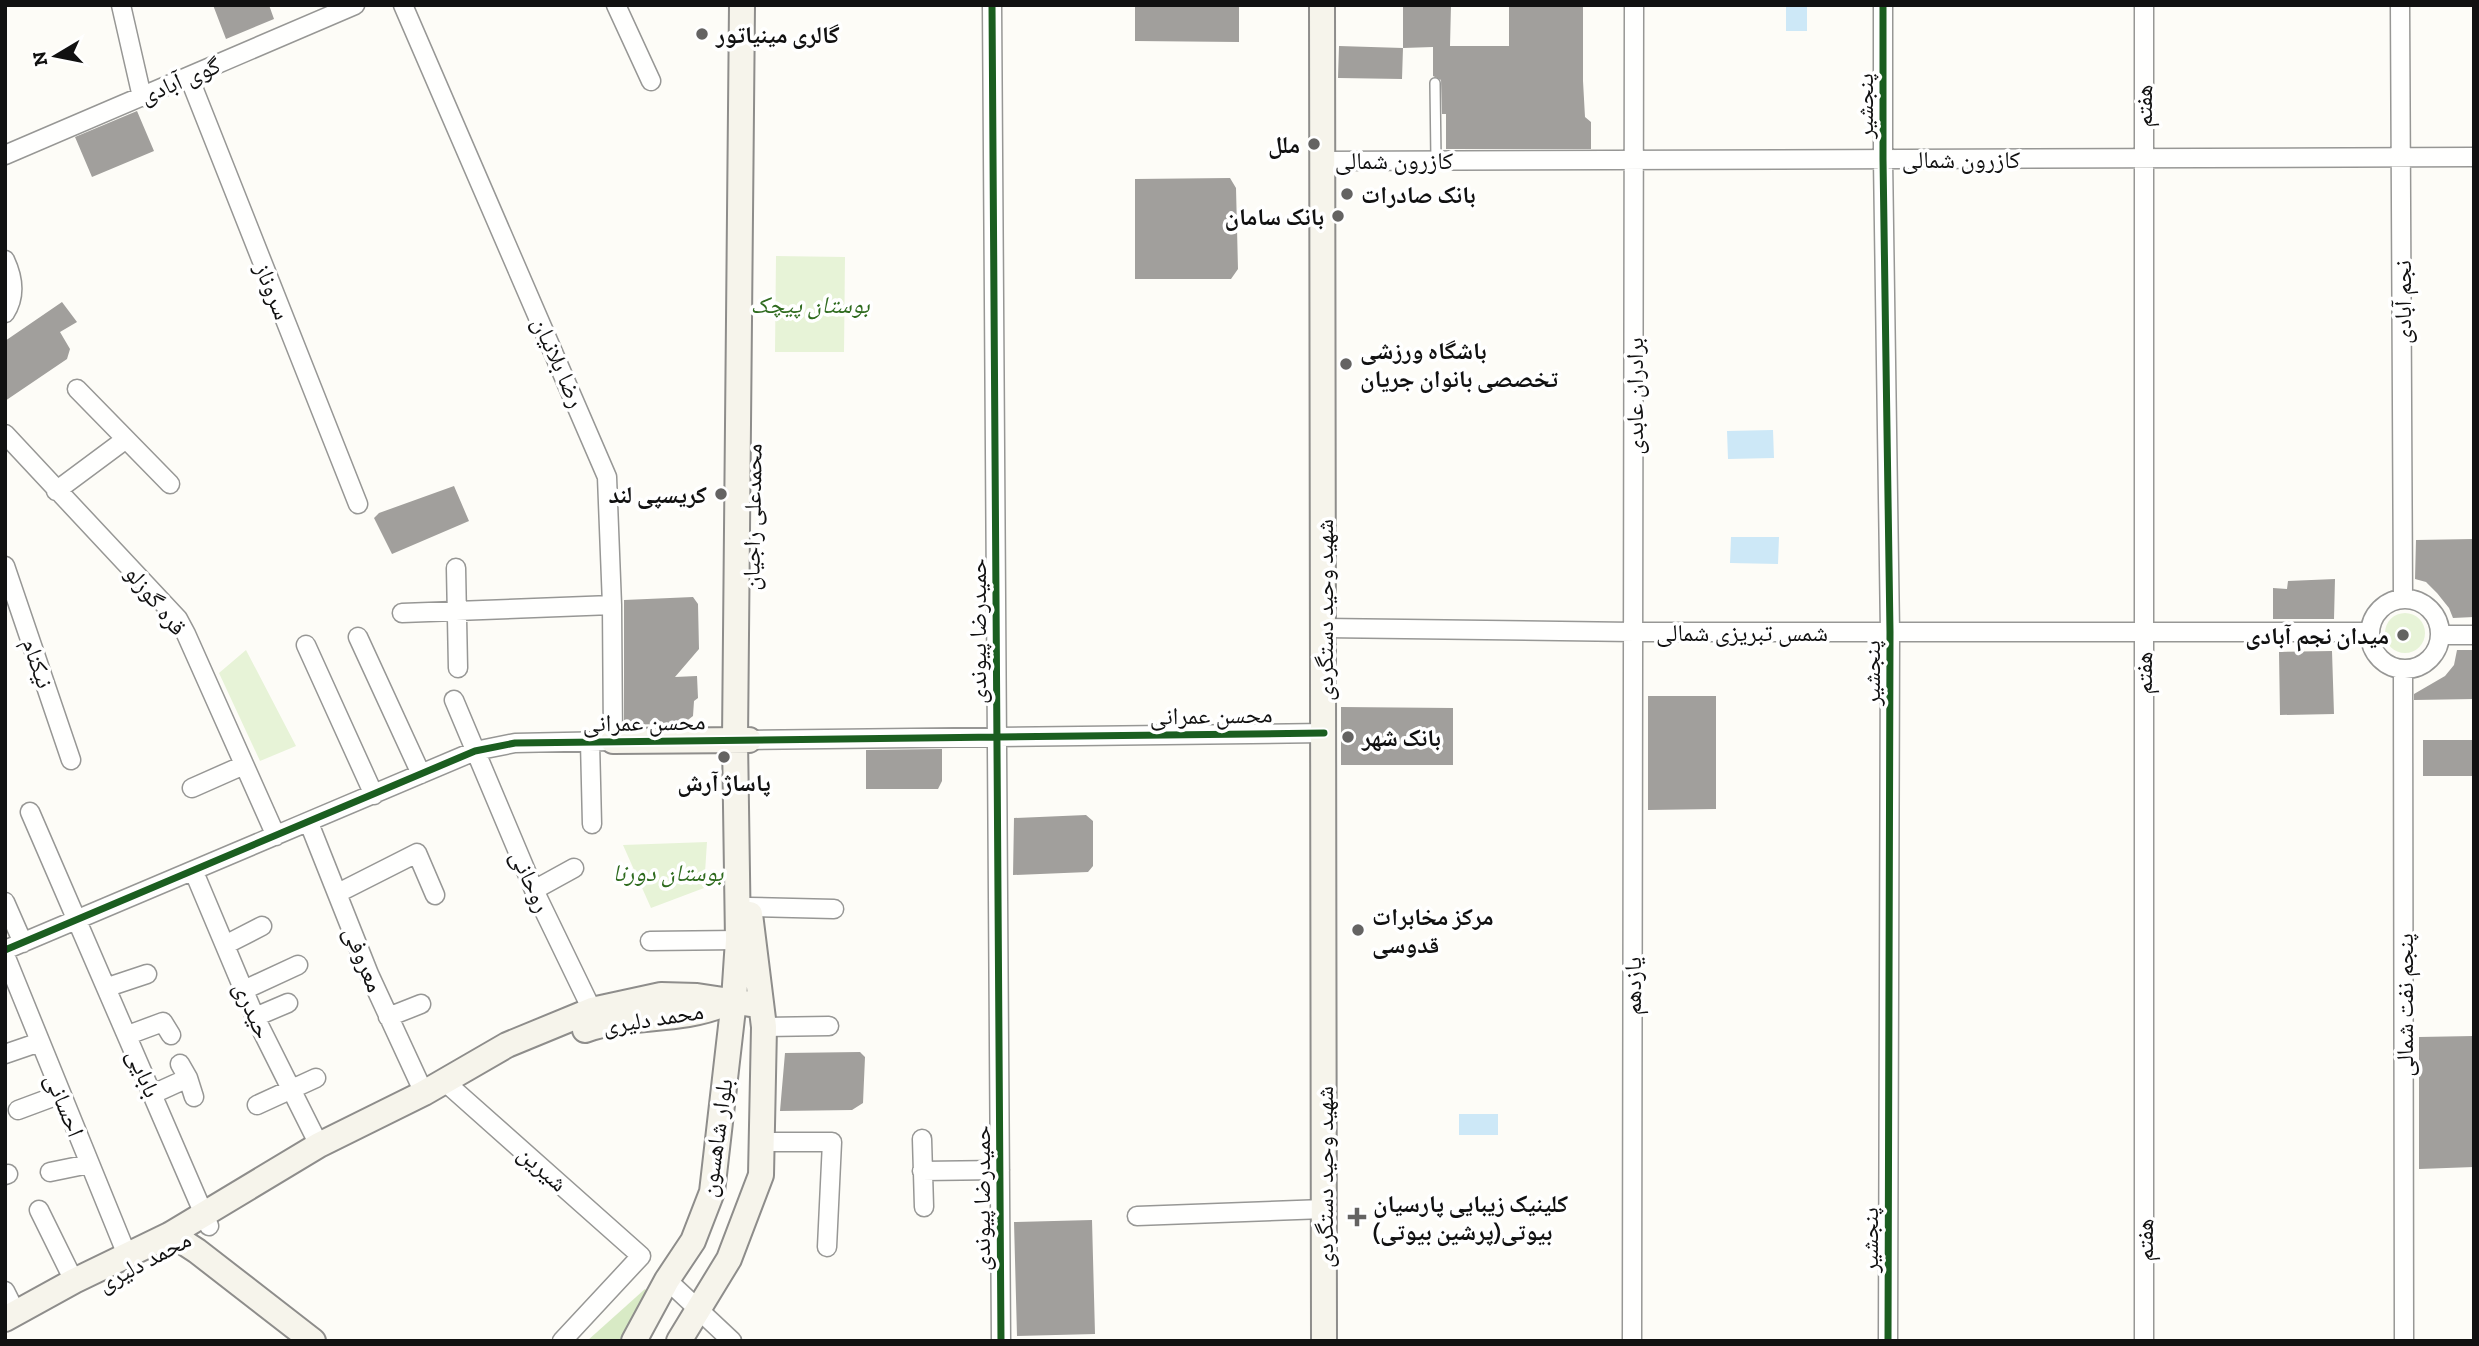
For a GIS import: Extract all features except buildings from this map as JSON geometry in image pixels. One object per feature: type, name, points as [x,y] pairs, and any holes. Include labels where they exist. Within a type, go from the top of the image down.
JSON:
[{"type":"main road","name":"محمدعلی راجیان","points":[[742,5],[742,740],[749,907],[762,1017]]},
{"type":"main road","name":"محمدعلی راجیان","points":[[734,1000],[738,940],[757,5]]},
{"type":"main road","name":"شهید وحید دستگردی","points":[[1322,5],[1324,1341]]},
{"type":"main road","name":"محسن عمرانی","points":[[601,741],[742,740]]},
{"type":"main road","name":"محمد دلیری","points":[[8,1314],[127,1255],[177,1237],[207,1221],[441,1088],[507,1045],[592,1010],[661,995],[734,1000]]},
{"type":"main road","name":"محمد دلیری","points":[[207,1221],[319,1145],[505,1061],[602,1024],[707,1012],[734,1000]]},
{"type":"main road","points":[[734,1000],[762,1017]]},
{"type":"main road","name":"بلوار شاهسون","points":[[634,1341],[667,1280],[693,1241],[712,1192],[734,1000]]},
{"type":"main road","name":"بلوار شاهسون","points":[[679,1341],[729,1259],[761,1175],[762,1017]]},
{"type":"main road","name":"محمد دلیری","points":[[8,1314],[152,1259],[177,1237]]},
{"type":"main road","points":[[177,1237],[313,1341]]},
{"type":"street","points":[[121,5],[142,96]]},
{"type":"street","name":"گوی آبادی","points":[[5,155],[355,5]]},
{"type":"street","name":"رضا بلانیان","points":[[403,5],[607,477],[612,605],[592,824]]},
{"type":"street","points":[[616,5],[651,81]]},
{"type":"street","name":"حمیدرضا پیوندی","points":[[992,5],[1001,1341]]},
{"type":"street","name":"برادران عابدی","points":[[1633,632],[1634,5]]},
{"type":"street","name":"پنجشیر","points":[[1883,5],[1890,632],[1888,1341]]},
{"type":"street","name":"هفتم","points":[[2144,5],[2144,1341]]},
{"type":"street","name":"نجم آبادی","points":[[2400,5],[2403,599]]},
{"type":"street","name":"سروناز","points":[[189,76],[358,505]]},
{"type":"street","name":"کازرون شمالی","points":[[1322,160],[2474,157]]},
{"type":"street","points":[[5,313],[9,307],[13,285],[7,268]]},
{"type":"street","points":[[77,390],[170,484]]},
{"type":"street","name":"قره گوزلو","points":[[5,434],[178,619],[276,836]]},
{"type":"street","points":[[56,491],[125,439]]},
{"type":"street","name":"نیکنام","points":[[5,566],[71,760]]},
{"type":"street","points":[[456,568],[458,668]]},
{"type":"street","points":[[2403,599],[2415,600],[2434,613],[2441,635],[2439,646],[2424,664],[2403,670],[2383,662],[2371,643],[2370,632],[2377,613],[2393,601],[2403,599]]},
{"type":"street","points":[[402,612],[612,605]]},
{"type":"street","name":"شمس تبریزی شمالی","points":[[1324,628],[1633,632],[2370,632]]},
{"type":"street","name":"یازدهم","points":[[1632,1341],[1633,632]]},
{"type":"street","points":[[2441,635],[2474,635]]},
{"type":"street","points":[[358,637],[421,774]]},
{"type":"street","points":[[306,645],[374,795]]},
{"type":"street","name":"پنجم نفت شمالی","points":[[2403,670],[2403,1341]]},
{"type":"street","name":"روحانی","points":[[454,700],[534,890],[592,1010]]},
{"type":"street","name":"محسن عمرانی","points":[[742,740],[1324,733]]},
{"type":"street","name":"محسن عمرانی","points":[[5,953],[475,751],[515,743],[601,741]]},
{"type":"street","points":[[192,788],[244,765]]},
{"type":"street","name":"بابایی","points":[[30,812],[207,1221]]},
{"type":"street","name":"معروفی","points":[[309,823],[388,1017],[441,1088]]},
{"type":"street","points":[[338,892],[417,853],[435,895]]},
{"type":"street","points":[[534,890],[574,868]]},
{"type":"street","name":"حیدری","points":[[194,872],[255,1017],[319,1145]]},
{"type":"street","points":[[5,902],[23,943]]},
{"type":"street","points":[[749,907],[834,909]]},
{"type":"street","points":[[225,945],[262,926]]},
{"type":"street","points":[[650,941],[738,940]]},
{"type":"street","name":"احسانی","points":[[5,953],[127,1255]]},
{"type":"street","points":[[244,990],[298,965]]},
{"type":"street","points":[[108,987],[147,974]]},
{"type":"street","points":[[255,1017],[288,1003]]},
{"type":"street","points":[[388,1017],[421,1004]]},
{"type":"street","points":[[762,1017],[829,1026]]},
{"type":"street","points":[[128,1035],[163,1022],[171,1035]]},
{"type":"street","points":[[5,1054],[40,1042]]},
{"type":"street","points":[[153,1094],[184,1071],[194,1097]]},
{"type":"street","points":[[257,1105],[316,1078]]},
{"type":"street","name":"شیرین","points":[[441,1088],[641,1256],[562,1341]]},
{"type":"street","points":[[18,1110],[61,1094]]},
{"type":"street","points":[[922,1139],[923,1207]]},
{"type":"street","points":[[761,1142],[832,1142],[827,1247]]},
{"type":"street","points":[[50,1172],[89,1164]]},
{"type":"street","points":[[922,1171],[1000,1170]]},
{"type":"street","points":[[1137,1216],[1324,1209]]},
{"type":"street","points":[[38,1210],[74,1281]]},
{"type":"street","points":[[667,1280],[732,1341]]},
{"type":"lane","points":[[1435,83],[1436,160]]},
{"type":"green space","name":"بوستان پیچک","points":[[776,256],[845,257],[844,352],[775,352]]},
{"type":"green space","name":"میدان نجم آبادی","points":[[2405,613],[2413,614],[2419,619],[2424,625],[2424,641],[2419,647],[2413,652],[2405,653],[2397,652],[2391,647],[2386,641],[2385,633],[2386,625],[2391,619],[2397,614]]},
{"type":"green space","points":[[246,650],[296,746],[260,761],[219,673]]},
{"type":"green space","name":"بوستان دورنا","points":[[707,842],[704,888],[651,908],[623,845]]},
{"type":"green space","points":[[645,1289],[652,1297],[626,1341],[587,1341]]},
{"type":"water","points":[[1786,5],[1807,5],[1807,31],[1786,31]]},
{"type":"water","points":[[1773,430],[1774,458],[1728,459],[1727,431]]},
{"type":"water","points":[[1731,537],[1779,537],[1778,564],[1730,563]]},
{"type":"water","points":[[1459,1114],[1498,1114],[1498,1135],[1459,1135]]},
{"type":"cycle path","points":[[992,5],[1001,1341]]},
{"type":"cycle path","points":[[1883,5],[1890,632],[1888,1341]]},
{"type":"cycle path","points":[[5,950],[475,751],[515,743],[1324,733]]},
{"type":"place","name":"گالری مینیاتور","points":[[702,34]]},
{"type":"place","name":"ملل","points":[[1314,144]]},
{"type":"place","name":"بانک صادرات","points":[[1347,194]]},
{"type":"place","name":"بانک سامان","points":[[1338,216]]},
{"type":"place","name":"باشگاه ورزشی تخصصی بانوان جریان","points":[[1346,364]]},
{"type":"place","name":"کریسپی لند","points":[[721,494]]},
{"type":"place","name":"میدان نجم آبادی","points":[[2403,635]]},
{"type":"place","name":"بانک شهر","points":[[1348,737]]},
{"type":"place","name":"پاساژ آرش","points":[[724,757]]},
{"type":"place","name":"مرکز مخابرات قدوسی","points":[[1358,930]]},
{"type":"place","name":"کلینیک زیبایی پارسیان بیوتی(پرشین بیوتی)","points":[[1357,1217]]}]
